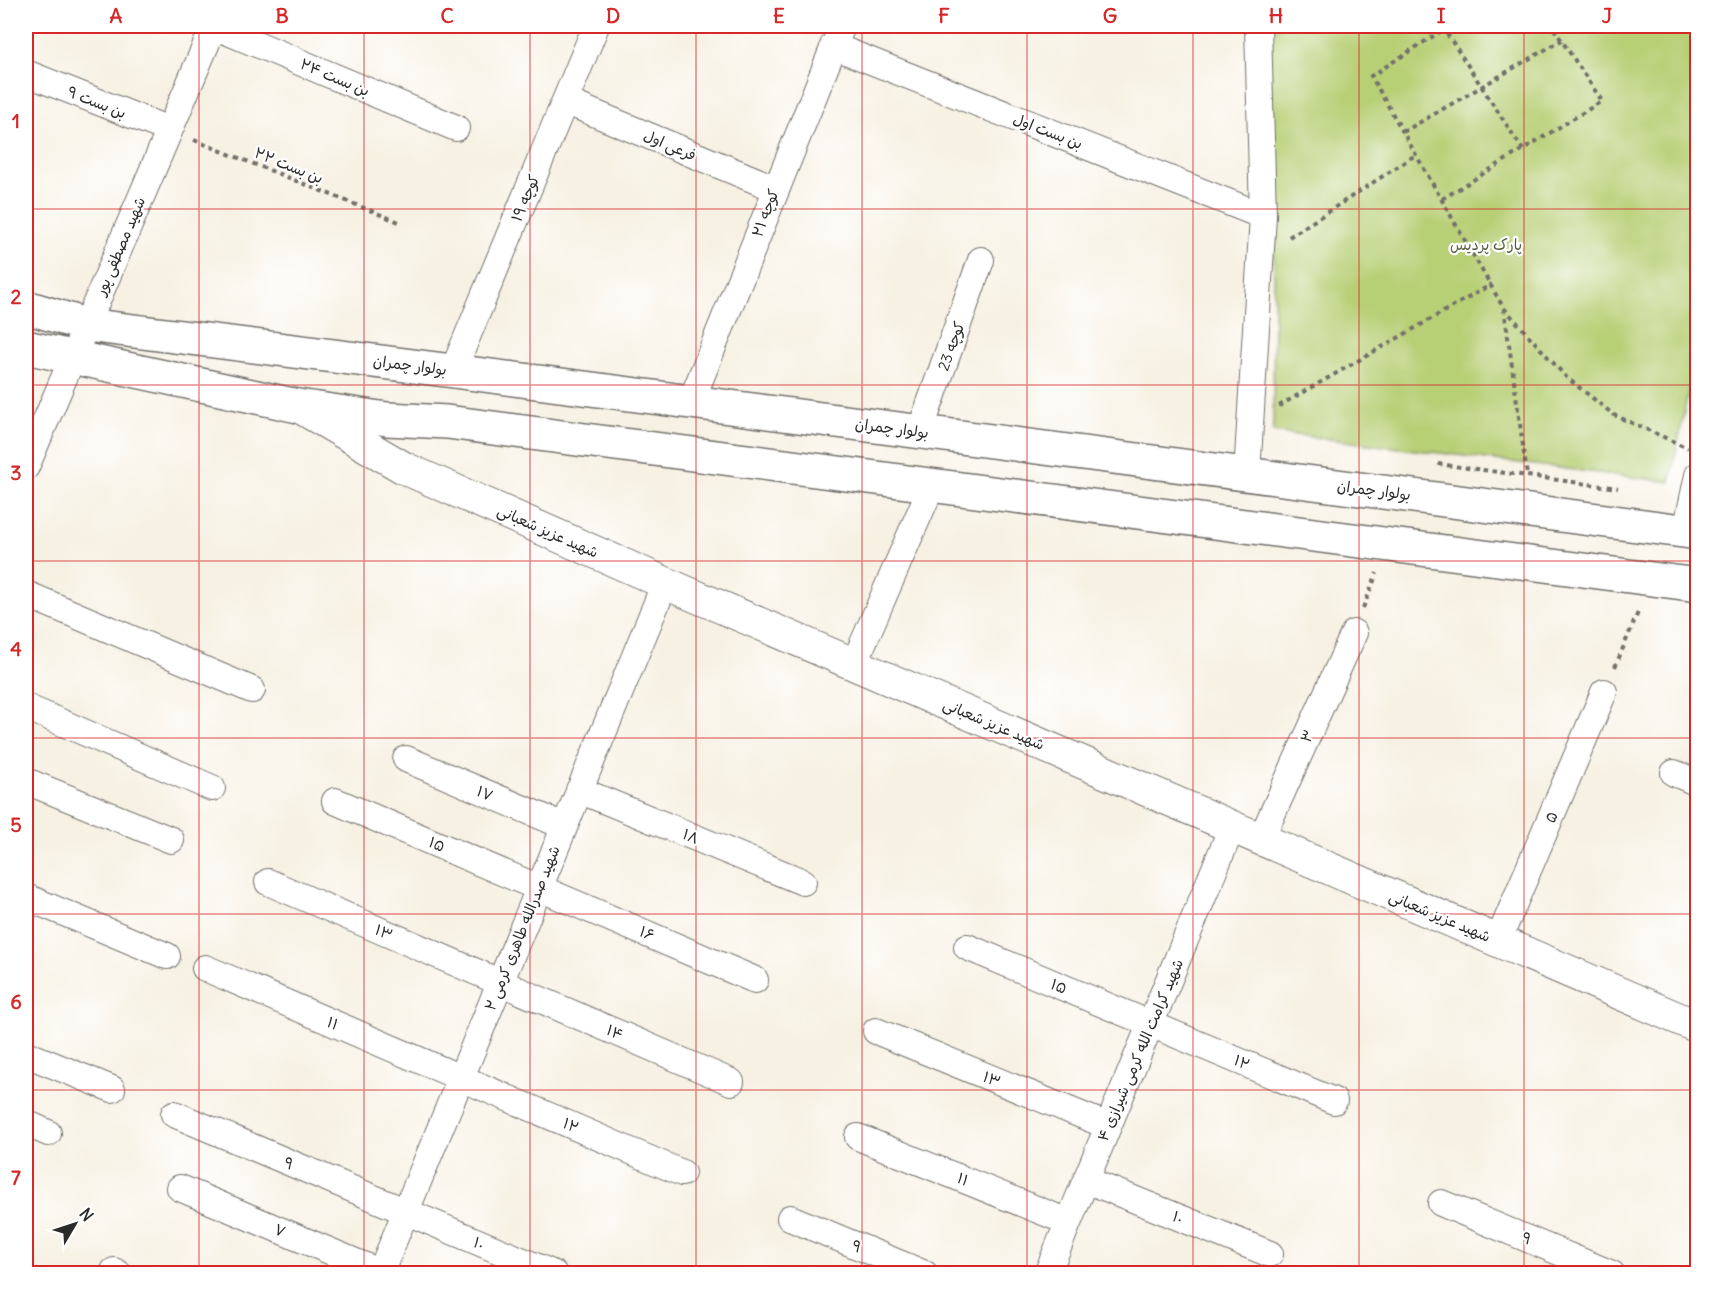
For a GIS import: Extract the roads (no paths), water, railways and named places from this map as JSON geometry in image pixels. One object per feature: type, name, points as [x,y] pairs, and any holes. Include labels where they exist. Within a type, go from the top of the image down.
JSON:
[{"type":"main road","name":"بولوار چمران","points":[[26,307],[86,326],[453,370],[1692,532]]},
{"type":"main road","points":[[26,347],[72,359],[298,406],[387,419],[447,422],[1698,585]]},
{"type":"street","name":"بن بست ۲۴","points":[[214,26],[456,129]]},
{"type":"street","name":"شهید مصطفی پور","points":[[26,467],[214,26]]},
{"type":"street","name":"کوچه ۱۹","points":[[453,370],[596,26]]},
{"type":"street","points":[[1247,474],[1263,216],[1258,26]]},
{"type":"street","name":"بن بست اول","points":[[838,36],[1263,216]]},
{"type":"street","name":"کوچه ۲۱","points":[[691,402],[774,188],[838,36]]},
{"type":"street","name":"بن بست ۹","points":[[26,73],[169,130]]},
{"type":"street","name":"فرعی اول","points":[[565,101],[774,188]]},
{"type":"street","name":"کوچه 23","points":[[920,432],[981,260]]},
{"type":"street","name":"شهید عزیز شعبانی","points":[[298,406],[404,468],[665,583],[1698,1027]]},
{"type":"street","points":[[1692,532],[1698,475]]},
{"type":"street","points":[[854,664],[933,485]]},
{"type":"street","name":"شهید صدرالله طاهری کرمی ۲","points":[[381,1273],[665,583]]},
{"type":"street","points":[[26,594],[252,690]]},
{"type":"street","name":"۳","points":[[1261,839],[1354,633]]},
{"type":"street","name":"۵","points":[[1498,941],[1604,692]]},
{"type":"street","points":[[26,707],[212,788]]},
{"type":"street","name":"۱۷","points":[[406,759],[564,826]]},
{"type":"street","points":[[1674,773],[1698,783]]},
{"type":"street","points":[[26,781],[171,840]]},
{"type":"street","name":"۱۸","points":[[579,790],[803,882]]},
{"type":"street","name":"۱۵","points":[[334,801],[539,887]]},
{"type":"street","name":"شهید کرامت الله کرمی شیرازی ۴","points":[[1047,1274],[1232,827]]},
{"type":"street","name":"۱۳","points":[[268,882],[500,982]]},
{"type":"street","name":"۱۶","points":[[539,887],[755,980]]},
{"type":"street","points":[[26,897],[167,956]]},
{"type":"street","name":"۱۵","points":[[967,947],[1150,1024]]},
{"type":"street","name":"۱۱","points":[[205,968],[460,1078]]},
{"type":"street","name":"۱۴","points":[[500,982],[731,1082]]},
{"type":"street","name":"۱۲","points":[[1150,1024],[1334,1101]]},
{"type":"street","name":"۱۳","points":[[876,1031],[1108,1126]]},
{"type":"street","points":[[26,1054],[112,1089]]},
{"type":"street","name":"۱۲","points":[[460,1078],[682,1173]]},
{"type":"street","name":"۹","points":[[174,1114],[405,1212]]},
{"type":"street","name":"۱۱","points":[[858,1137],[1068,1222]]},
{"type":"street","name":"۱۰","points":[[1086,1180],[1270,1254]]},
{"type":"street","name":"۷","points":[[180,1188],[381,1273]]},
{"type":"street","name":"۹","points":[[1441,1203],[1612,1274]]},
{"type":"street","name":"۱۰","points":[[405,1212],[554,1274]]},
{"type":"street","name":"۹","points":[[789,1218],[925,1274]]},
{"type":"park label","name":"پارک پردیس","points":[[1486,244]]}]
